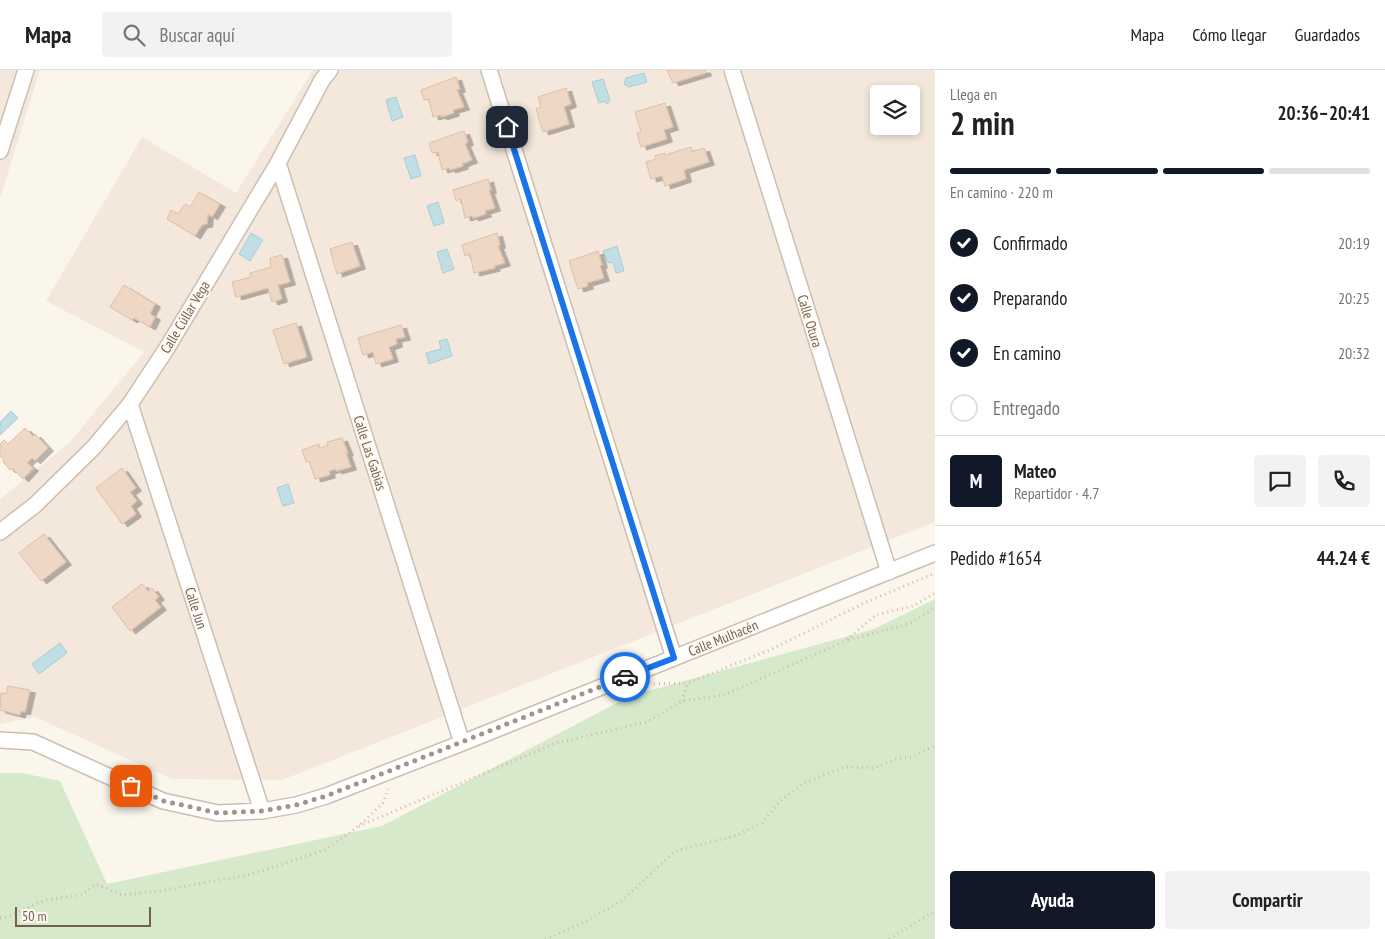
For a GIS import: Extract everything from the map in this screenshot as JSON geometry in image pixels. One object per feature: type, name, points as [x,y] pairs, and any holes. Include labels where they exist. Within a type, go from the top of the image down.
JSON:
[{"type":"street","points":[[0,151],[26,70]]},
{"type":"street","name":"Calle Cúllar Vega","points":[[0,532],[35,505],[88,454],[130,404],[167,348],[278,163],[322,80],[330,70]]},
{"type":"street","points":[[489,70],[674,658]]},
{"type":"street","name":"Calle Otura","points":[[732,70],[889,572]]},
{"type":"street","name":"Calle Las Gabias","points":[[278,163],[462,743]]},
{"type":"street","name":"Calle Jun","points":[[130,404],[262,811]]},
{"type":"street","name":"Calle Mulhacén","points":[[0,740],[33,742],[164,801],[218,813],[262,811],[296,805],[326,796],[462,743],[935,553]]},
{"type":"path","points":[[652,684],[688,683],[772,649],[862,604],[935,573]]},
{"type":"path","points":[[845,641],[876,615],[912,606],[935,593]]},
{"type":"path","points":[[359,826],[556,743],[647,722],[682,701],[724,695],[845,641],[909,624],[935,608]]},
{"type":"path","points":[[682,701],[688,683]]},
{"type":"path","points":[[545,939],[580,924],[623,900],[675,851],[738,835],[762,823],[780,801],[804,783],[844,767],[873,768],[900,758],[912,757],[935,745]]},
{"type":"path","points":[[0,918],[7,917],[45,900],[82,895],[96,884],[122,895],[160,891],[252,874],[325,850],[359,826],[383,802],[395,769]]},
{"type":"path","points":[[889,939],[935,912]]},
{"type":"shaded area","points":[[0,70],[40,70],[0,198]]},
{"type":"shaded area","points":[[313,70],[935,70],[935,522],[282,780],[172,779],[35,717],[0,724],[0,499],[70,442],[144,352],[46,301],[142,137],[236,193]]},
{"type":"green space","points":[[935,599],[935,939],[0,939],[0,773],[22,773],[60,781],[107,884],[382,826],[630,696],[874,629]]},
{"type":"water","points":[[644,73],[647,82],[629,87],[624,84],[626,78]]},
{"type":"water","points":[[603,79],[610,100],[607,104],[604,101],[599,103],[592,82]]},
{"type":"water","points":[[396,97],[403,117],[392,121],[386,100]]},
{"type":"water","points":[[415,155],[421,176],[411,179],[404,158]]},
{"type":"water","points":[[438,202],[444,223],[434,226],[427,206]]},
{"type":"water","points":[[251,233],[263,240],[250,261],[239,254]]},
{"type":"water","points":[[617,246],[624,271],[616,273],[613,262],[608,263],[603,251]]},
{"type":"water","points":[[447,249],[454,269],[443,273],[437,252]]},
{"type":"water","points":[[447,339],[452,356],[429,364],[426,353],[441,349],[439,341]]},
{"type":"water","points":[[11,411],[18,418],[0,435],[0,422]]},
{"type":"water","points":[[288,484],[294,503],[283,506],[277,488]]},
{"type":"water","points":[[60,643],[67,653],[39,674],[32,664]]},
{"type":"building","points":[[667,70],[705,70],[706,73],[673,83]]},
{"type":"building","points":[[456,77],[460,89],[457,90],[464,107],[453,110],[454,113],[433,117],[429,99],[424,100],[421,90]]},
{"type":"building","points":[[566,88],[571,104],[564,107],[569,124],[543,132],[536,109],[541,107],[538,97]]},
{"type":"building","points":[[665,103],[673,127],[664,130],[667,139],[641,147],[637,133],[641,132],[635,112]]},
{"type":"building","points":[[464,131],[468,142],[465,144],[472,160],[462,164],[463,166],[442,170],[438,152],[432,153],[429,143]]},
{"type":"building","points":[[691,147],[692,152],[704,148],[709,162],[684,170],[686,179],[665,186],[662,176],[651,179],[646,162],[656,159],[655,156],[665,153],[666,156]]},
{"type":"building","points":[[488,179],[491,190],[489,191],[495,208],[485,211],[486,214],[465,218],[461,199],[456,201],[453,190]]},
{"type":"building","points":[[199,192],[220,204],[212,217],[208,214],[207,224],[202,225],[195,236],[167,219],[171,210],[178,214],[185,204],[190,207]]},
{"type":"building","points":[[497,233],[500,245],[498,246],[505,263],[494,266],[495,268],[474,273],[470,254],[465,256],[462,245]]},
{"type":"building","points":[[352,242],[360,266],[337,274],[330,249]]},
{"type":"building","points":[[598,251],[604,278],[587,283],[588,286],[578,289],[569,261]]},
{"type":"building","points":[[282,255],[290,282],[278,285],[282,299],[272,302],[268,288],[236,297],[232,282],[251,277],[250,273],[271,267],[270,258]]},
{"type":"building","points":[[124,285],[155,304],[150,314],[155,317],[150,327],[134,318],[132,320],[110,307]]},
{"type":"building","points":[[296,323],[307,357],[284,364],[273,330]]},
{"type":"building","points":[[401,325],[405,337],[396,339],[397,344],[389,347],[393,359],[376,364],[373,352],[363,355],[358,338]]},
{"type":"building","points":[[25,428],[33,436],[35,434],[48,448],[35,461],[32,458],[27,463],[33,468],[23,479],[12,468],[10,470],[3,462],[4,460],[0,456],[0,444],[4,440],[8,444]]},
{"type":"building","points":[[342,438],[351,467],[329,471],[330,475],[315,479],[309,461],[306,462],[302,450],[319,444],[320,448],[328,445],[327,442]]},
{"type":"building","points":[[122,468],[136,488],[130,492],[137,501],[131,506],[136,514],[122,524],[96,488]]},
{"type":"building","points":[[44,534],[66,562],[41,581],[19,553]]},
{"type":"building","points":[[142,584],[148,591],[152,588],[159,597],[155,600],[161,607],[130,631],[112,607]]},
{"type":"building","points":[[8,686],[30,690],[25,712],[21,711],[20,715],[0,710],[1,693],[6,694]]},
{"type":"way so far","points":[[131,786],[164,801],[218,813],[262,811],[296,805],[326,796],[625,677]]},
{"type":"route","points":[[507,127],[674,658],[625,677]]}]
